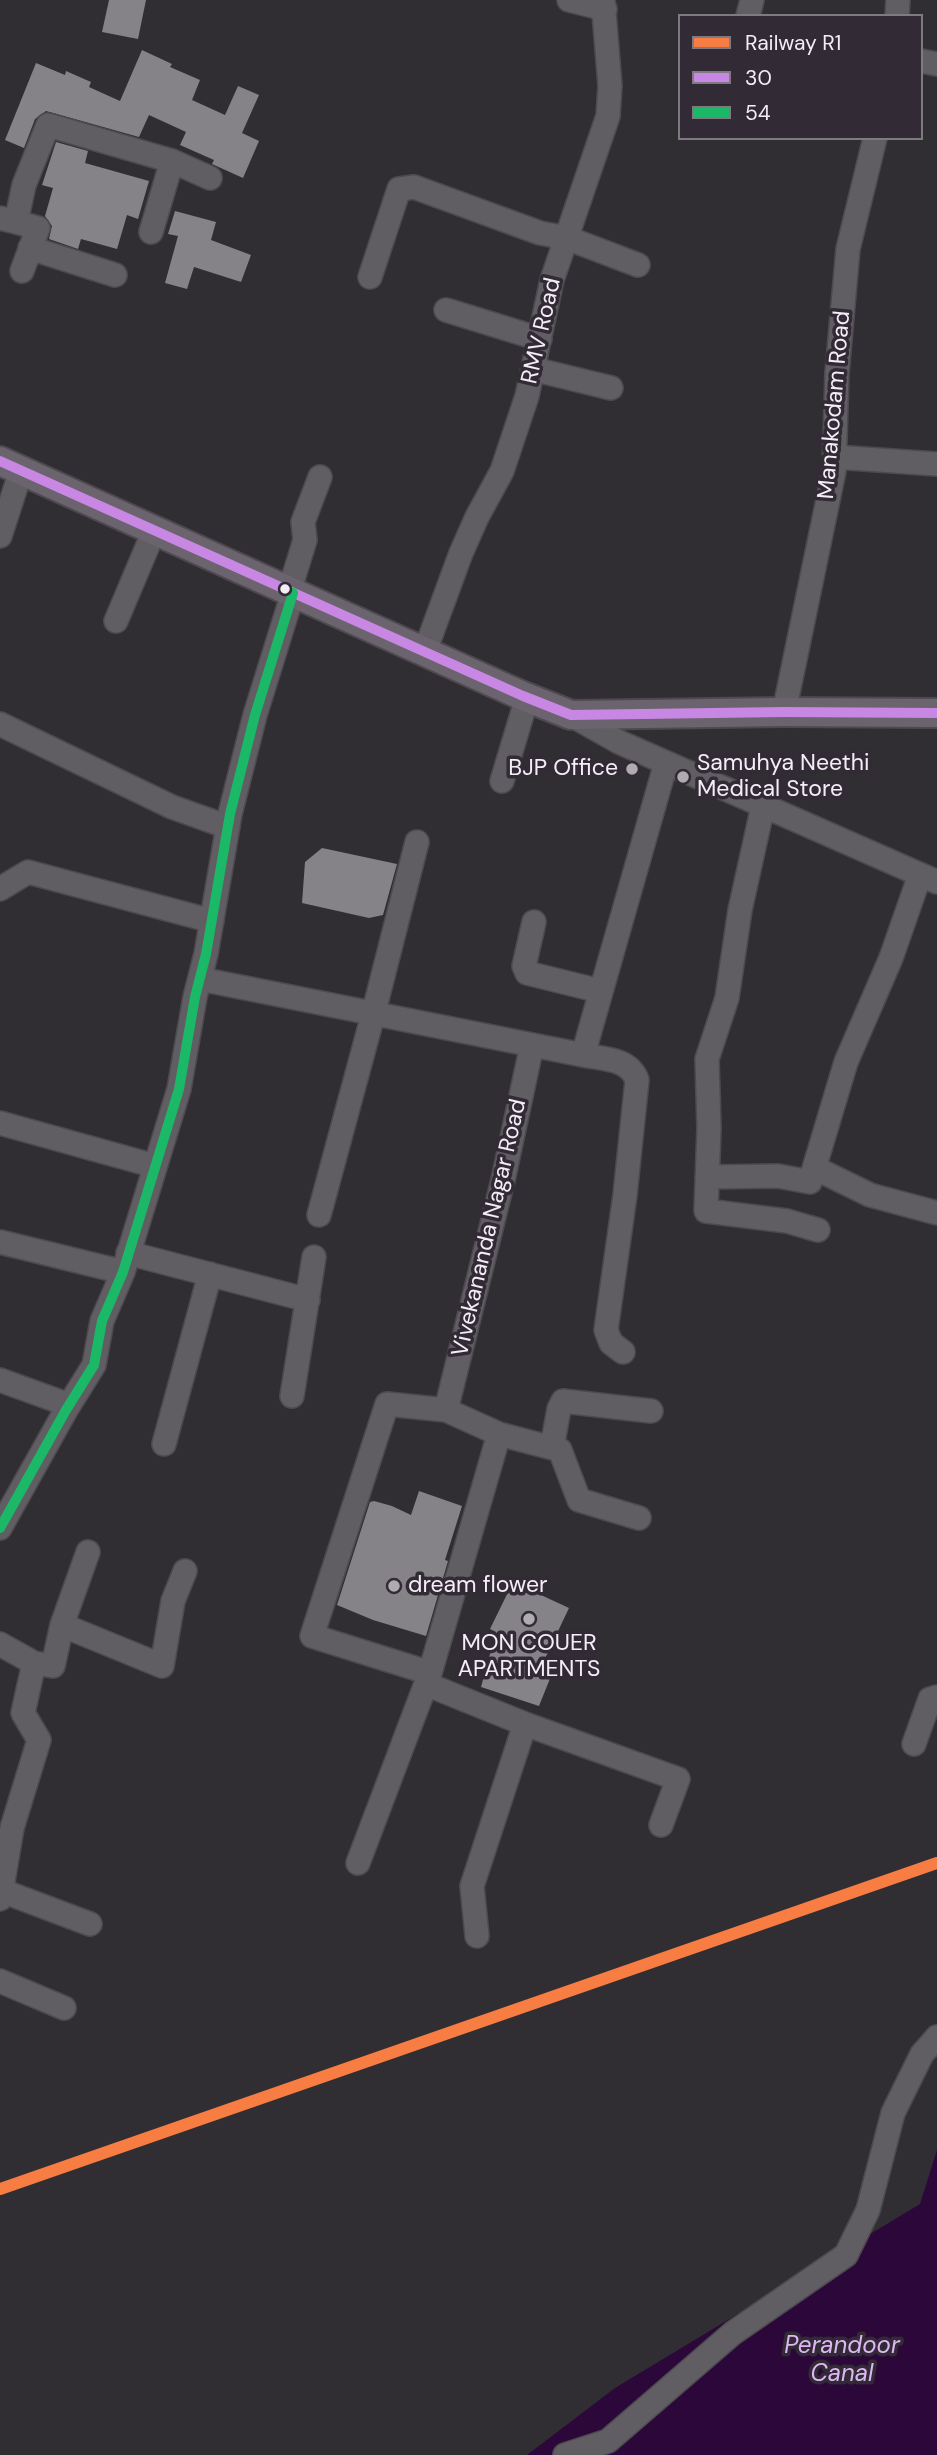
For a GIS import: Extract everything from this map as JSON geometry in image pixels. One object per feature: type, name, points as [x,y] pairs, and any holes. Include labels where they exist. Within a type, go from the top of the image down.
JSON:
[{"type":"main road","points":[[11,466],[527,698],[571,715],[937,713]]},
{"type":"street","points":[[569,0],[604,4]]},
{"type":"street","name":"RMV Road","points":[[425,651],[461,553],[502,471],[527,396],[552,280],[608,116],[610,86],[604,4]]},
{"type":"street","points":[[22,271],[38,228],[8,220],[48,125],[172,161],[210,178]]},
{"type":"street","name":"Manakodam Road","points":[[784,712],[834,471],[837,373],[848,249],[875,140]]},
{"type":"street","points":[[151,232],[172,161]]},
{"type":"street","points":[[370,277],[399,189],[414,187],[540,233],[567,238],[639,265]]},
{"type":"street","points":[[30,248],[115,275]]},
{"type":"street","points":[[446,310],[540,339]]},
{"type":"street","points":[[533,369],[611,388]]},
{"type":"street","points":[[835,457],[937,464]]},
{"type":"street","points":[[0,536],[11,466]]},
{"type":"street","points":[[0,1528],[6,1504],[94,1365],[102,1321],[126,1263],[179,1089],[228,827],[255,715],[305,540],[303,522],[320,477]]},
{"type":"street","points":[[116,621],[155,531]]},
{"type":"street","points":[[502,781],[527,698]]},
{"type":"street","points":[[571,715],[619,742],[929,878],[846,1062],[810,1182],[778,1176],[708,1177]]},
{"type":"street","points":[[0,724],[172,807],[228,827]]},
{"type":"street","points":[[583,1055],[666,763]]},
{"type":"street","points":[[763,806],[740,910],[727,998],[707,1059],[706,1211],[787,1221],[818,1230]]},
{"type":"street","points":[[319,1215],[417,842]]},
{"type":"street","points":[[0,890],[28,872],[212,921]]},
{"type":"street","points":[[534,922],[524,966],[527,973],[600,991]]},
{"type":"street","points":[[200,979],[625,1064],[634,1072],[637,1080],[625,1195],[606,1330],[611,1343],[623,1352]]},
{"type":"street","name":"Vivekananda Nagar Road","points":[[446,1410],[503,1180],[532,1045]]},
{"type":"street","points":[[0,1123],[155,1166]]},
{"type":"street","points":[[815,1168],[870,1195],[937,1213]]},
{"type":"street","points":[[0,1242],[210,1274],[308,1300]]},
{"type":"street","points":[[292,1396],[314,1257]]},
{"type":"street","points":[[164,1444],[210,1274]]},
{"type":"street","points":[[0,1380],[69,1405]]},
{"type":"street","points":[[552,1447],[563,1401],[651,1411]]},
{"type":"street","points":[[639,1518],[579,1500],[560,1450],[499,1434],[446,1410],[387,1404],[312,1636],[428,1679],[525,1724],[678,1779],[661,1825]]},
{"type":"street","points":[[358,1863],[428,1679],[499,1434]]},
{"type":"street","points":[[0,1644],[34,1663],[53,1666],[62,1625],[88,1552]]},
{"type":"street","points":[[62,1625],[162,1666],[173,1601],[185,1571]]},
{"type":"street","points":[[34,1663],[23,1713],[39,1740],[12,1828],[2,1894],[13,1895],[90,1924]]},
{"type":"street","points":[[914,1744],[930,1699],[937,1697]]},
{"type":"street","points":[[477,1936],[472,1886],[525,1724]]},
{"type":"street","points":[[0,1982],[64,2008]]},
{"type":"street","points":[[565,2455],[608,2441],[733,2333],[846,2255],[868,2210],[893,2113],[922,2054],[937,2037]]},
{"type":"water","name":"Perandoor Canal","points":[[937,2150],[937,2455],[527,2455],[615,2388],[920,2204]]},
{"type":"building","points":[[109,0],[146,0],[138,39],[102,32]]},
{"type":"building","points":[[142,50],[172,64],[170,67],[200,80],[192,100],[225,115],[238,86],[259,95],[242,133],[259,141],[243,178],[212,164],[214,160],[180,145],[186,132],[149,115],[139,137],[46,111],[35,119],[24,148],[5,140],[36,63],[65,75],[66,71],[91,82],[89,87],[120,101]]},
{"type":"building","points":[[56,142],[88,151],[85,163],[149,181],[138,219],[127,215],[117,249],[81,239],[78,249],[49,239],[52,226],[45,216],[53,188],[42,185]]},
{"type":"building","points":[[175,211],[216,222],[211,240],[251,255],[241,282],[194,267],[187,289],[165,283],[178,236],[168,234]]},
{"type":"building","points":[[322,848],[397,864],[383,915],[369,918],[302,903],[305,862]]},
{"type":"building","name":"dream flower","points":[[419,1491],[462,1506],[426,1636],[373,1620],[337,1605],[370,1502],[392,1506],[411,1515]]},
{"type":"building","points":[[513,1582],[569,1608],[541,1667],[553,1671],[539,1706],[481,1687],[496,1632],[490,1629]]},
{"type":"rail line","name":"R1","points":[[0,2189],[937,1863]]},
{"type":"transit line","name":"30","points":[[0,461],[523,696],[571,715],[937,713]]},
{"type":"transit line","name":"54","points":[[0,1528],[94,1365],[102,1321],[123,1272],[179,1089],[230,814],[255,715],[293,593]]},
{"type":"place","name":"BJP Office","points":[[632,769]]},
{"type":"place","name":"Samuhya Neethi Medical Store","points":[[683,777]]},
{"type":"place","name":"dream flower","points":[[394,1586]]},
{"type":"place","name":"MON COUER APARTMENTS","points":[[529,1619]]}]
